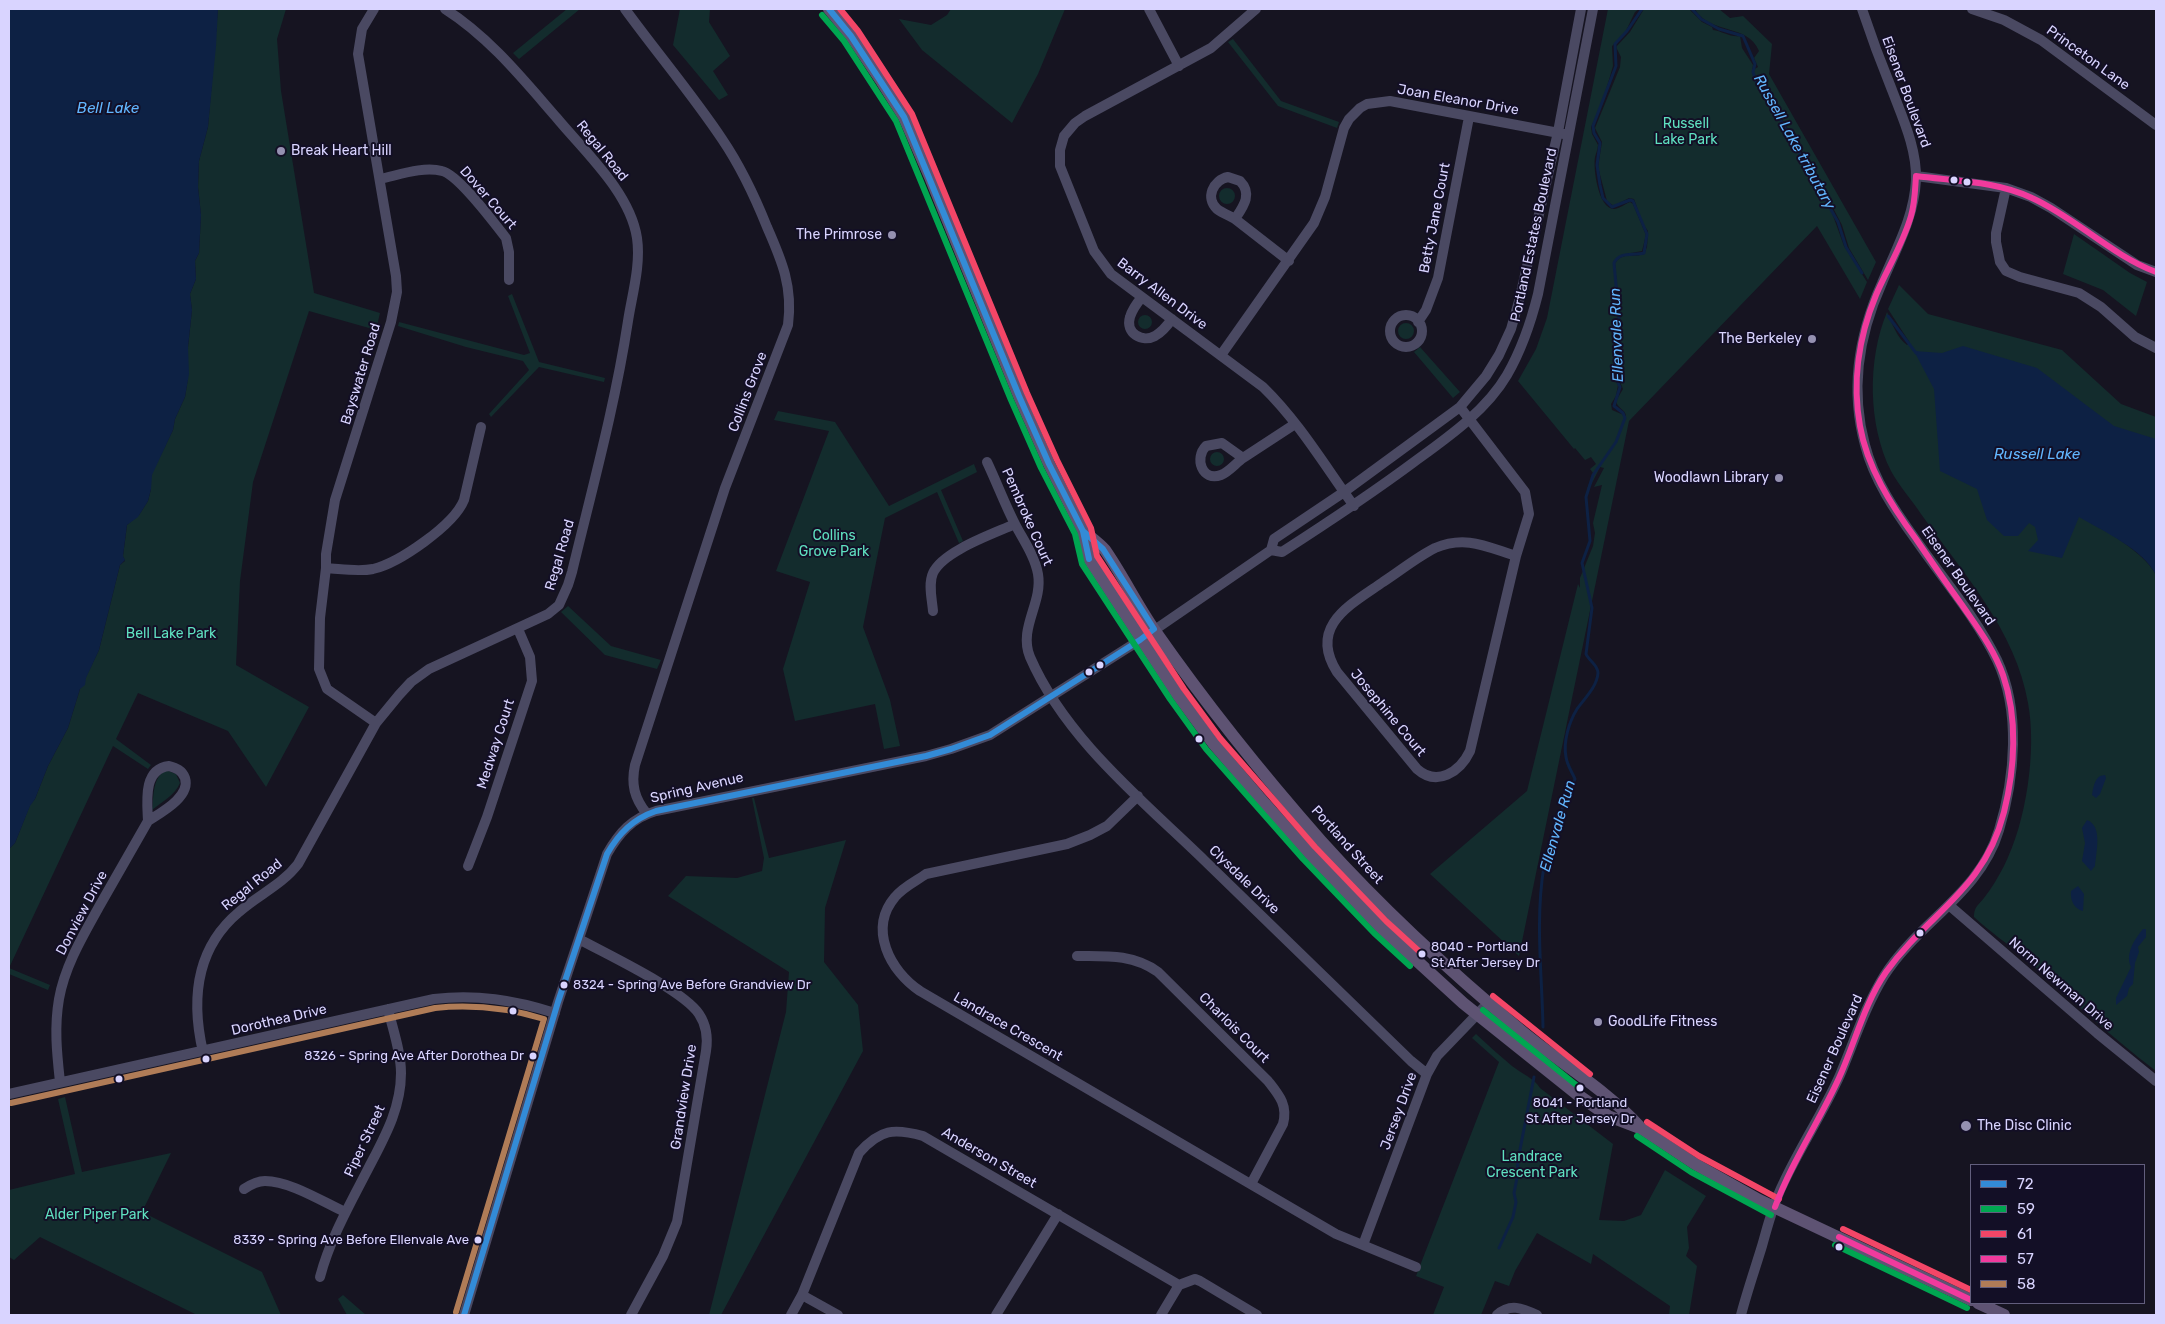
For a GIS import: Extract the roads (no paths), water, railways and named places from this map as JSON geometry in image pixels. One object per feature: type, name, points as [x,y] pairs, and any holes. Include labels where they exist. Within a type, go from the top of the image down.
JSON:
[{"type":"main road","name":"Portland Street","points":[[829,9],[856,44],[904,117],[1022,405],[1049,464],[1084,531],[1089,559],[1140,640],[1213,743],[1309,853],[1380,927],[1476,1014],[1578,1095],[1608,1116],[1642,1129],[1696,1164],[1774,1207],[1970,1300]]},
{"type":"main road","name":"Portland Street","points":[[1084,531],[1104,549],[1154,630],[1209,705],[1262,772],[1322,842],[1381,905],[1488,1003],[1585,1081],[1620,1105],[1642,1129]]},
{"type":"main road","points":[[1980,1304],[2004,1315]]},
{"type":"street","name":"Bayswater Road","points":[[374,9],[360,35],[358,54],[397,292],[391,322],[335,500],[326,554],[320,618],[319,669],[327,689],[376,723]]},
{"type":"street","name":"Regal Road","points":[[203,1052],[198,1030],[197,991],[203,966],[212,945],[223,928],[238,912],[289,875],[298,864],[376,723],[411,682],[429,669],[538,620],[555,608],[568,585],[619,380],[636,269],[637,238],[621,197],[609,180],[509,62],[487,41],[445,9]]},
{"type":"street","name":"Collins Grove","points":[[625,9],[723,141],[753,193],[787,276],[790,296],[788,325],[725,488],[635,765],[632,784],[634,793],[646,814]]},
{"type":"street","points":[[1149,9],[1178,66]]},
{"type":"street","name":"Barry Allen Drive","points":[[1256,9],[1211,48],[1085,116],[1069,129],[1062,142],[1060,166],[1094,251],[1110,274],[1264,387],[1279,402],[1354,506]]},
{"type":"street","name":"Portland Estates Boulevard","points":[[1140,640],[1271,550],[1274,539],[1344,492],[1460,408],[1486,376],[1511,329],[1558,132],[1581,9]]},
{"type":"street","name":"Portland Estates Boulevard","points":[[1271,550],[1282,552],[1354,506],[1470,419],[1506,376],[1520,352],[1530,326],[1538,294],[1593,9]]},
{"type":"street","name":"Eisener Boulevard","points":[[1741,1315],[1782,1185],[1839,1077],[1866,1011],[1885,974],[1910,944],[1950,906],[1979,873],[1998,834],[2013,755],[2007,689],[1996,658],[1978,628],[1883,490],[1869,459],[1858,416],[1858,365],[1867,323],[1875,298],[1910,216],[1916,176],[1911,144],[1862,9]]},
{"type":"street","name":"Princeton Lane","points":[[1972,9],[2004,20],[2040,40],[2156,125]]},
{"type":"street","name":"Joan Eleanor Drive","points":[[1221,356],[1314,223],[1325,197],[1344,128],[1360,108],[1374,102],[1390,101],[1569,135]]},
{"type":"street","name":"Betty Jane Court","points":[[1418,322],[1426,310],[1438,278],[1469,117]]},
{"type":"street","name":"Dover Court","points":[[380,179],[419,171],[436,170],[450,174],[506,238],[509,252],[508,280]]},
{"type":"street","points":[[1916,176],[2006,188],[2031,197],[2051,208],[2137,265],[2156,272]]},
{"type":"street","points":[[2006,188],[1996,233],[2000,262],[2006,270],[2020,277],[2079,294],[2101,306],[2135,337],[2156,348]]},
{"type":"street","points":[[1235,219],[1289,261]]},
{"type":"street","points":[[1142,296],[1130,318],[1130,329],[1134,334],[1141,338],[1150,338],[1161,332],[1172,320]]},
{"type":"street","name":"Josephine Court","points":[[1460,408],[1525,492],[1529,514],[1516,556],[1470,751],[1465,762],[1455,772],[1442,776],[1426,775],[1417,769],[1337,672],[1328,653],[1329,634],[1332,625],[1343,610],[1429,551],[1442,545],[1459,541],[1472,542],[1516,556]]},
{"type":"street","points":[[1243,458],[1295,424]]},
{"type":"street","points":[[326,568],[365,570],[384,565],[446,526],[460,510],[464,500],[481,428]]},
{"type":"street","name":"Pembroke Court","points":[[988,462],[1015,524],[1033,558],[1039,585],[1027,630],[1027,643],[1030,656],[1052,696]]},
{"type":"street","points":[[933,611],[931,585],[933,574],[937,567],[958,551],[1015,524]]},
{"type":"street","name":"Medway Court","points":[[468,866],[487,817],[532,681],[530,657],[518,629]]},
{"type":"street","name":"Spring Avenue","points":[[464,1315],[555,1013],[606,854],[629,824],[646,814],[951,749],[990,734],[1140,640]]},
{"type":"street","name":"Clysdale Drive","points":[[1052,696],[1074,729],[1138,796],[1411,1061],[1427,1074]]},
{"type":"street","name":"Donview Drive","points":[[60,1082],[55,1039],[56,1019],[59,996],[68,968],[81,939],[148,821],[179,798],[183,792],[185,779],[175,768],[162,767],[151,776],[148,785],[148,821]]},
{"type":"street","name":"Landrace Crescent","points":[[1138,796],[1107,826],[1067,844],[926,874],[894,898],[886,913],[883,925],[884,939],[889,956],[898,972],[907,982],[920,991],[1336,1234],[1416,1267]]},
{"type":"street","name":"Norm Newman Drive","points":[[1950,906],[2156,1081]]},
{"type":"street","name":"Grandview Drive","points":[[580,939],[678,994],[698,1013],[707,1032],[703,1070],[677,1222],[663,1256],[630,1315]]},
{"type":"street","name":"Charlois Court","points":[[1077,956],[1120,957],[1146,963],[1158,972],[1272,1086],[1284,1106],[1285,1116],[1283,1124],[1251,1184]]},
{"type":"street","name":"Dorothea Drive","points":[[9,1094],[434,999],[468,996],[510,1000],[555,1013]]},
{"type":"street","name":"Jersey Drive","points":[[1363,1245],[1427,1074],[1437,1056],[1488,1003]]},
{"type":"street","name":"Piper Street","points":[[320,1277],[345,1212],[392,1123],[397,1106],[401,1072],[400,1056],[388,1010]]},
{"type":"street","name":"Anderson Street","points":[[791,1315],[802,1295],[853,1165],[868,1143],[884,1133],[895,1130],[923,1136],[1179,1285]]},
{"type":"street","points":[[244,1189],[264,1181],[273,1182],[286,1185],[345,1212]]},
{"type":"street","points":[[996,1315],[1058,1214]]},
{"type":"street","points":[[1161,1315],[1179,1285],[1195,1279],[1258,1315]]},
{"type":"street","points":[[802,1295],[838,1315]]},
{"type":"street","points":[[1497,1315],[1506,1308],[1520,1308],[1537,1315]]},
{"type":"water","name":"Bell Lake","points":[[9,9],[218,9],[208,127],[199,161],[198,187],[201,215],[199,253],[195,261],[196,279],[190,294],[192,310],[188,347],[189,374],[185,397],[175,419],[173,430],[152,475],[148,501],[138,517],[127,525],[123,556],[125,560],[120,565],[99,650],[86,678],[85,685],[80,689],[68,728],[48,766],[15,843],[9,849]]},
{"type":"water","name":"Russell Lake","points":[[1963,346],[2037,368],[2114,426],[2156,439],[2156,575],[2133,549],[2079,517],[2062,558],[2028,551],[2038,540],[2035,527],[2029,523],[2018,536],[2004,536],[1987,520],[1977,489],[1940,471],[1934,389],[1914,351],[1942,353]]},
{"type":"water","points":[[2105,775],[2106,778],[2100,794],[2096,798],[2092,795],[2095,782],[2100,776]]},
{"type":"water","points":[[2087,820],[2092,823],[2097,834],[2095,866],[2091,871],[2082,861],[2085,843],[2082,828]]},
{"type":"water","points":[[2078,886],[2084,894],[2083,911],[2073,904],[2071,898],[2071,891]]},
{"type":"water","points":[[2143,929],[2146,929],[2146,937],[2138,947],[2139,952],[2135,963],[2133,984],[2129,988],[2127,996],[2116,1005],[2116,998],[2131,967],[2129,957],[2131,947]]},
{"type":"waterway","name":"Ellenvale Run","points":[[1543,1027],[1539,927],[1544,866],[1553,833],[1575,779],[1568,766],[1566,757],[1567,732],[1574,714],[1593,688],[1598,673],[1597,668],[1586,654],[1592,608],[1582,563],[1590,541],[1586,497],[1593,475],[1616,442],[1625,418],[1623,413],[1614,406],[1620,387],[1616,378],[1616,334],[1619,318],[1614,263],[1623,255],[1644,253],[1647,234],[1633,201],[1630,200],[1612,207],[1603,198],[1597,165],[1600,143],[1594,133],[1593,126],[1616,66],[1615,44],[1627,31],[1642,9]]},
{"type":"waterway","name":"Russell Lake tributary","points":[[1692,9],[1701,19],[1719,29],[1743,36],[1755,64],[1753,72],[1756,81],[1775,110],[1838,222],[1846,247],[1862,273]]},
{"type":"waterway","name":"Russell Lake tributary","points":[[1888,316],[1916,353]]},
{"type":"waterway","name":"Ellenvale Run","points":[[1499,1248],[1513,1217],[1516,1202],[1514,1193],[1518,1160],[1534,1077]]},
{"type":"place","name":"Break Heart Hill","points":[[281,151]]},
{"type":"place","name":"The Primrose","points":[[892,235]]},
{"type":"place","name":"The Berkeley","points":[[1812,339]]},
{"type":"place","name":"Woodlawn Library","points":[[1779,478]]},
{"type":"place","name":"8040 - Portland St After Jersey Dr","points":[[1422,954]]},
{"type":"place","name":"8324 - Spring Ave Before Grandview Dr","points":[[564,985]]},
{"type":"place","name":"GoodLife Fitness","points":[[1598,1022]]},
{"type":"place","name":"8326 - Spring Ave After Dorothea Dr","points":[[533,1056]]},
{"type":"place","name":"8041 - Portland St After Jersey Dr","points":[[1580,1088]]},
{"type":"place","name":"The Disc Clinic","points":[[1966,1126]]},
{"type":"place","name":"8339 - Spring Ave Before Ellenvale Ave","points":[[478,1240]]},
{"type":"park label","name":"Russell Lake Park","points":[[1686,132]]},
{"type":"park label","name":"Collins Grove Park","points":[[834,544]]},
{"type":"park label","name":"Bell Lake Park","points":[[171,634]]},
{"type":"park label","name":"Landrace Crescent Park","points":[[1532,1166]]},
{"type":"park label","name":"Alder Piper Park","points":[[97,1215]]}]
